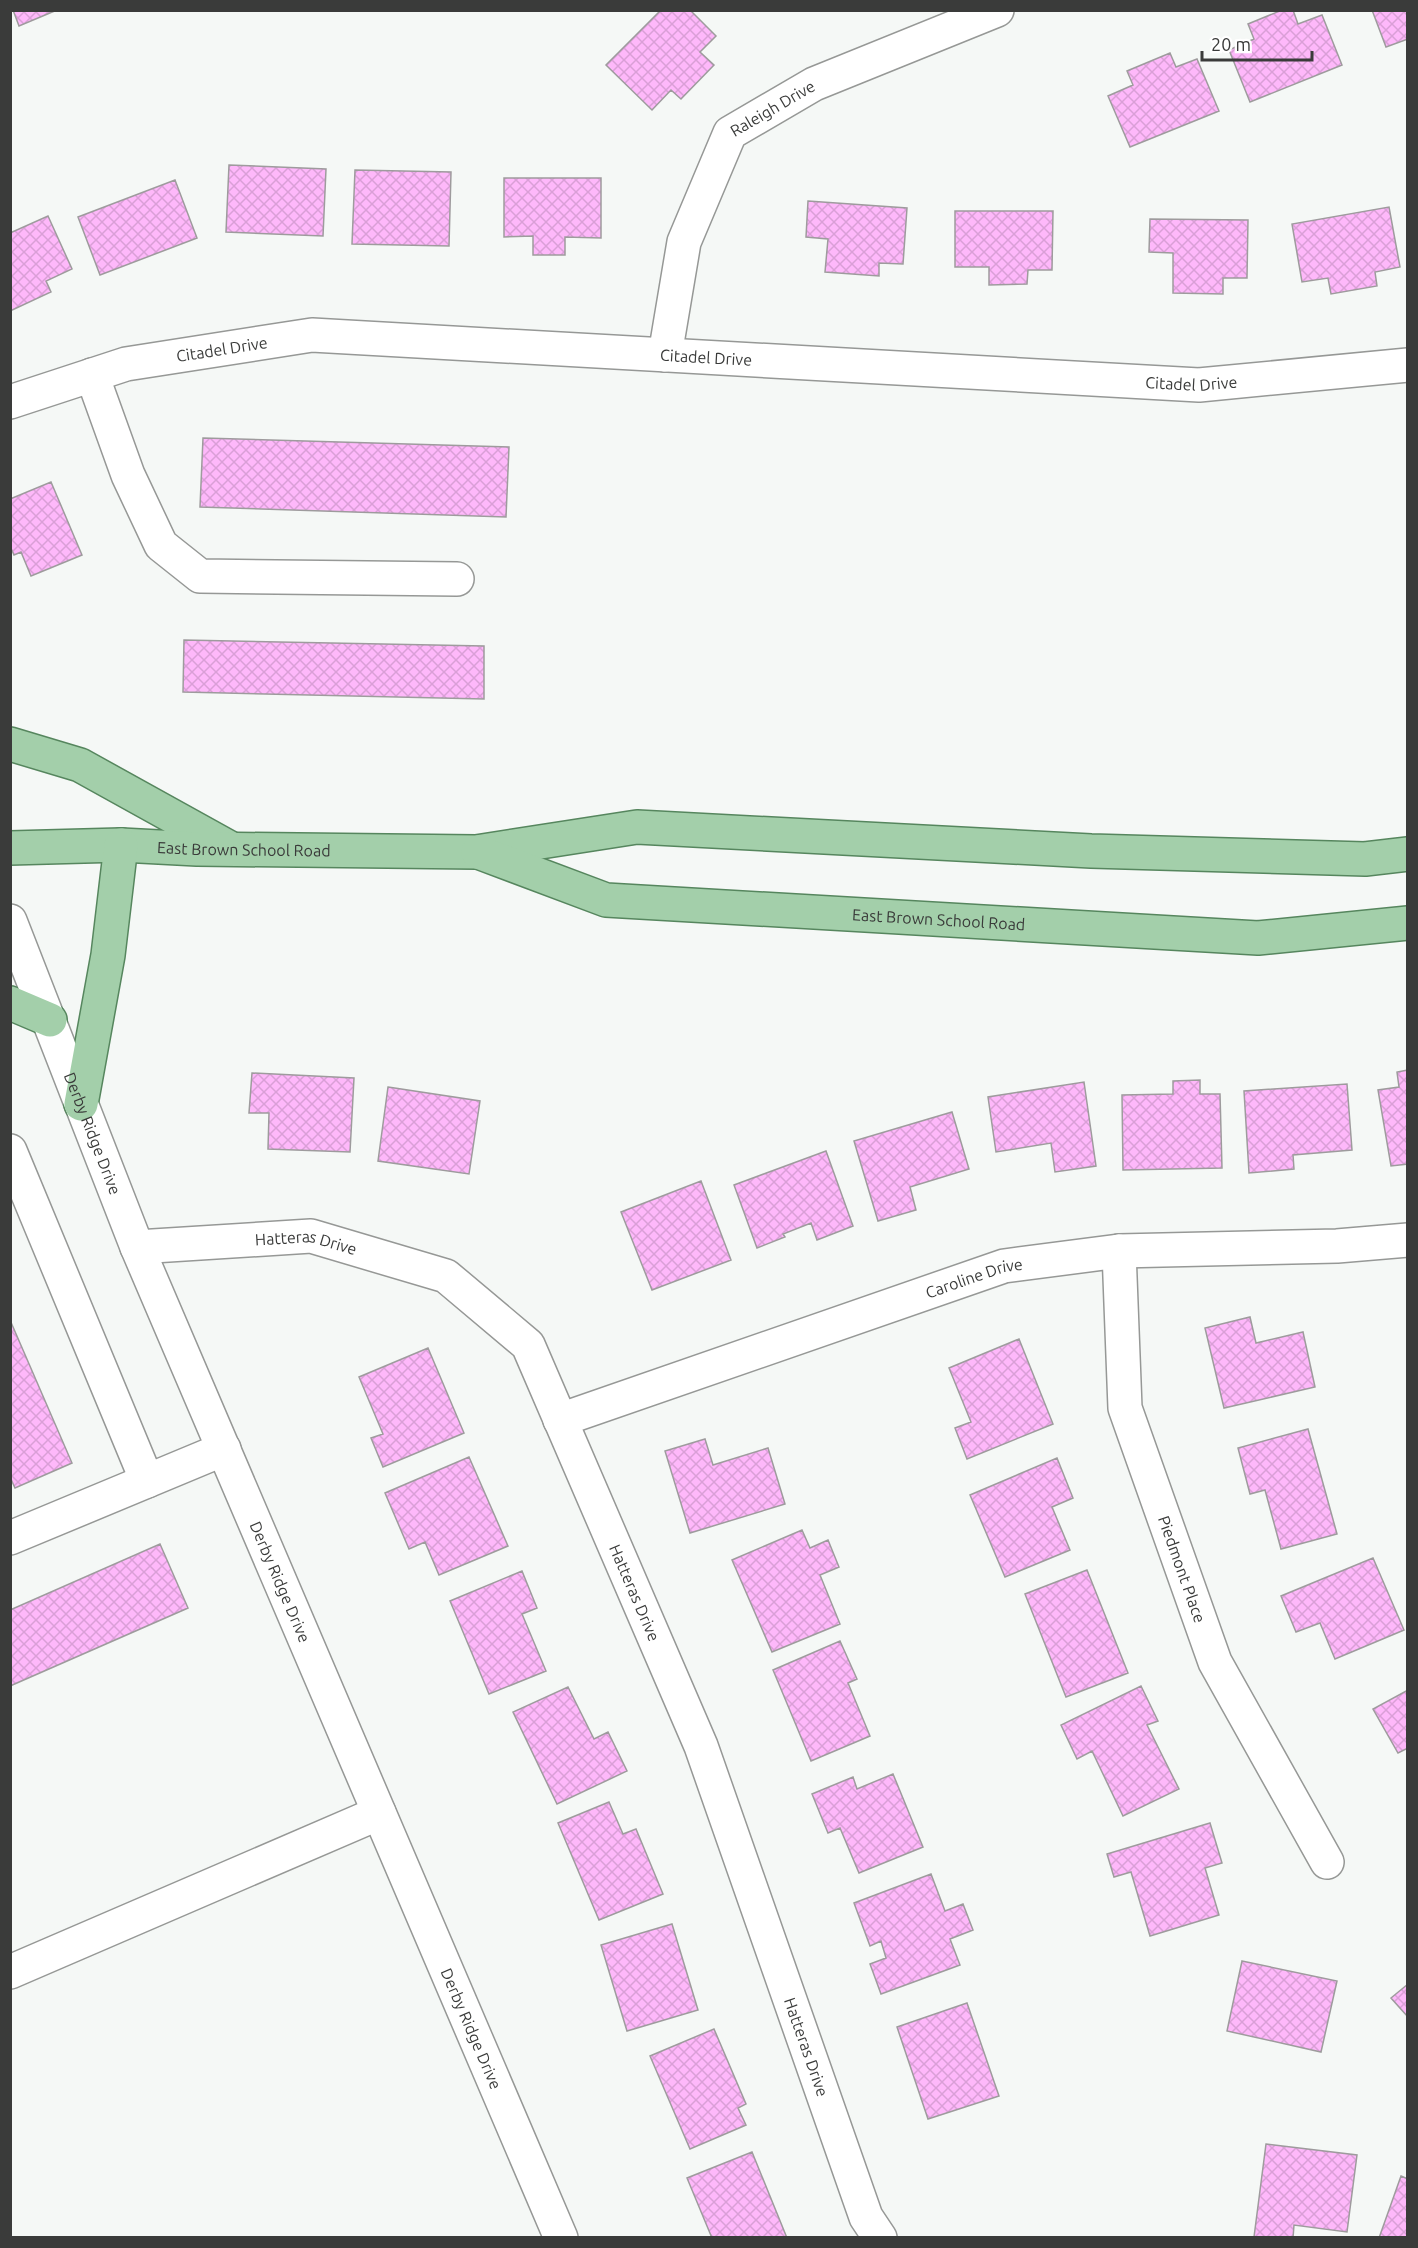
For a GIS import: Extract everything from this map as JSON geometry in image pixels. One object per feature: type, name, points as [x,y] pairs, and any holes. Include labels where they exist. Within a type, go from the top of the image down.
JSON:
[{"type":"main road","points":[[10,744],[80,765],[232,849]]},
{"type":"main road","name":"East Brown School Road","points":[[10,848],[121,845],[232,849],[476,852],[637,827],[1091,851],[1365,859],[1407,854]]},
{"type":"main road","points":[[81,1104],[108,955],[121,845]]},
{"type":"main road","name":"East Brown School Road","points":[[476,852],[606,900],[1258,938],[1407,922]]},
{"type":"main road","points":[[10,1004],[50,1020]]},
{"type":"street","name":"Raleigh Drive","points":[[665,355],[684,242],[730,133],[814,84],[997,10]]},
{"type":"street","name":"Citadel Drive","points":[[10,402],[126,364],[312,335],[1199,385],[1407,365]]},
{"type":"street","points":[[92,375],[128,475],[161,545],[200,576],[457,579]]},
{"type":"street","name":"Derby Ridge Drive","points":[[10,921],[137,1246],[561,2238]]},
{"type":"street","points":[[10,1151],[147,1481]]},
{"type":"street","name":"Hatteras Drive","points":[[137,1246],[312,1236],[446,1276],[528,1345],[701,1746],[866,2217],[880,2238]]},
{"type":"street","name":"Caroline Drive","points":[[560,1420],[1004,1266],[1119,1251],[1337,1246],[1407,1240]]},
{"type":"street","name":"Piedmont Place","points":[[1119,1251],[1125,1408],[1215,1662],[1327,1862]]},
{"type":"street","points":[[10,1538],[224,1449]]},
{"type":"street","points":[[10,1972],[379,1813]]},
{"type":"building","points":[[13,10],[57,10],[19,26]]},
{"type":"building","points":[[661,10],[690,10],[716,36],[700,52],[714,65],[681,99],[671,90],[652,110],[606,65]]},
{"type":"building","points":[[1282,10],[1293,10],[1298,24],[1322,15],[1342,65],[1250,102],[1229,50],[1254,39],[1248,24]]},
{"type":"building","points":[[1372,10],[1408,10],[1408,39],[1386,47]]},
{"type":"building","points":[[1170,53],[1176,67],[1197,59],[1219,111],[1130,147],[1108,96],[1133,85],[1127,71]]},
{"type":"building","points":[[229,165],[326,169],[323,236],[226,232]]},
{"type":"building","points":[[355,170],[451,172],[449,246],[352,244]]},
{"type":"building","points":[[504,178],[601,178],[601,238],[565,237],[565,255],[533,255],[533,236],[504,237]]},
{"type":"building","points":[[175,180],[197,238],[100,275],[78,217]]},
{"type":"building","points":[[808,201],[907,208],[903,264],[879,263],[879,276],[825,272],[828,239],[806,237]]},
{"type":"building","points":[[1389,207],[1400,267],[1375,272],[1377,286],[1331,294],[1328,278],[1302,282],[1292,224]]},
{"type":"building","points":[[955,211],[1053,211],[1052,270],[1028,270],[1027,284],[989,285],[989,267],[955,267]]},
{"type":"building","points":[[48,216],[72,269],[46,281],[51,292],[10,311],[10,233]]},
{"type":"building","points":[[1150,219],[1248,220],[1247,278],[1223,278],[1223,294],[1173,293],[1173,253],[1149,252]]},
{"type":"building","points":[[203,438],[509,447],[506,517],[200,507]]},
{"type":"building","points":[[51,482],[82,555],[31,576],[21,552],[14,555],[10,546],[10,499]]},
{"type":"building","points":[[184,640],[484,646],[484,699],[183,692]]},
{"type":"building","points":[[1408,1070],[1408,1164],[1391,1166],[1378,1090],[1399,1087],[1397,1072]]},
{"type":"building","points":[[252,1073],[354,1078],[350,1152],[268,1149],[269,1113],[249,1113]]},
{"type":"building","points":[[1200,1080],[1200,1094],[1220,1094],[1222,1168],[1123,1170],[1122,1095],[1173,1094],[1173,1081]]},
{"type":"building","points":[[1084,1082],[1096,1166],[1055,1172],[1051,1143],[996,1152],[988,1097]]},
{"type":"building","points":[[1347,1084],[1352,1150],[1293,1155],[1294,1169],[1249,1173],[1244,1091]]},
{"type":"building","points":[[388,1087],[480,1101],[469,1174],[378,1161]]},
{"type":"building","points":[[952,1112],[969,1169],[910,1187],[916,1210],[878,1221],[854,1141]]},
{"type":"building","points":[[826,1151],[853,1226],[817,1240],[811,1223],[757,1248],[734,1185]]},
{"type":"building","points":[[701,1181],[731,1260],[652,1290],[621,1212]]},
{"type":"building","points":[[1250,1317],[1256,1343],[1303,1332],[1315,1387],[1224,1408],[1205,1328]]},
{"type":"building","points":[[10,1320],[72,1463],[15,1488],[10,1477]]},
{"type":"building","points":[[1019,1339],[1053,1424],[967,1459],[955,1428],[971,1422],[949,1368]]},
{"type":"building","points":[[428,1348],[464,1433],[383,1467],[371,1438],[383,1434],[359,1377]]},
{"type":"building","points":[[1308,1429],[1337,1534],[1281,1549],[1265,1490],[1250,1494],[1238,1448]]},
{"type":"building","points":[[705,1439],[713,1465],[768,1448],[785,1504],[690,1533],[665,1451]]},
{"type":"building","points":[[469,1457],[508,1546],[439,1575],[425,1542],[409,1549],[385,1493]]},
{"type":"building","points":[[1057,1458],[1073,1498],[1052,1507],[1070,1550],[1005,1577],[970,1495]]},
{"type":"building","points":[[802,1530],[810,1548],[828,1540],[839,1567],[820,1575],[840,1624],[772,1652],[732,1560]]},
{"type":"building","points":[[160,1544],[188,1608],[10,1686],[10,1610]]},
{"type":"building","points":[[1373,1558],[1404,1630],[1335,1659],[1320,1623],[1296,1632],[1281,1596]]},
{"type":"building","points":[[1087,1570],[1128,1673],[1066,1697],[1025,1594]]},
{"type":"building","points":[[522,1571],[537,1608],[522,1614],[546,1671],[489,1694],[450,1601]]},
{"type":"building","points":[[840,1641],[857,1679],[848,1683],[870,1736],[811,1761],[773,1670]]},
{"type":"building","points":[[1141,1686],[1158,1721],[1147,1725],[1179,1789],[1123,1816],[1092,1751],[1077,1759],[1061,1725]]},
{"type":"building","points":[[568,1687],[594,1739],[608,1732],[627,1771],[557,1804],[513,1712]]},
{"type":"building","points":[[1408,1690],[1408,1748],[1398,1753],[1373,1709]]},
{"type":"building","points":[[893,1774],[923,1847],[859,1873],[840,1828],[828,1833],[812,1794],[853,1777],[857,1789]]},
{"type":"building","points":[[609,1802],[623,1834],[636,1829],[663,1894],[599,1920],[558,1823]]},
{"type":"building","points":[[1210,1823],[1222,1863],[1205,1868],[1219,1915],[1150,1936],[1131,1872],[1114,1877],[1107,1854]]},
{"type":"building","points":[[931,1874],[945,1911],[963,1904],[973,1930],[950,1939],[960,1965],[881,1994],[870,1964],[886,1958],[881,1941],[870,1946],[854,1903]]},
{"type":"building","points":[[672,1924],[698,2010],[627,2031],[601,1945]]},
{"type":"building","points":[[1242,1961],[1337,1981],[1321,2052],[1227,2031]]},
{"type":"building","points":[[1408,1984],[1408,2017],[1391,1998]]},
{"type":"building","points":[[967,2003],[999,2096],[928,2119],[897,2027]]},
{"type":"building","points":[[714,2029],[746,2104],[738,2108],[746,2125],[690,2149],[650,2056]]},
{"type":"building","points":[[1266,2144],[1357,2155],[1347,2232],[1294,2225],[1293,2238],[1254,2237]]},
{"type":"building","points":[[752,2152],[787,2238],[712,2238],[687,2178]]},
{"type":"building","points":[[1401,2176],[1408,2179],[1408,2238],[1379,2238]]}]
